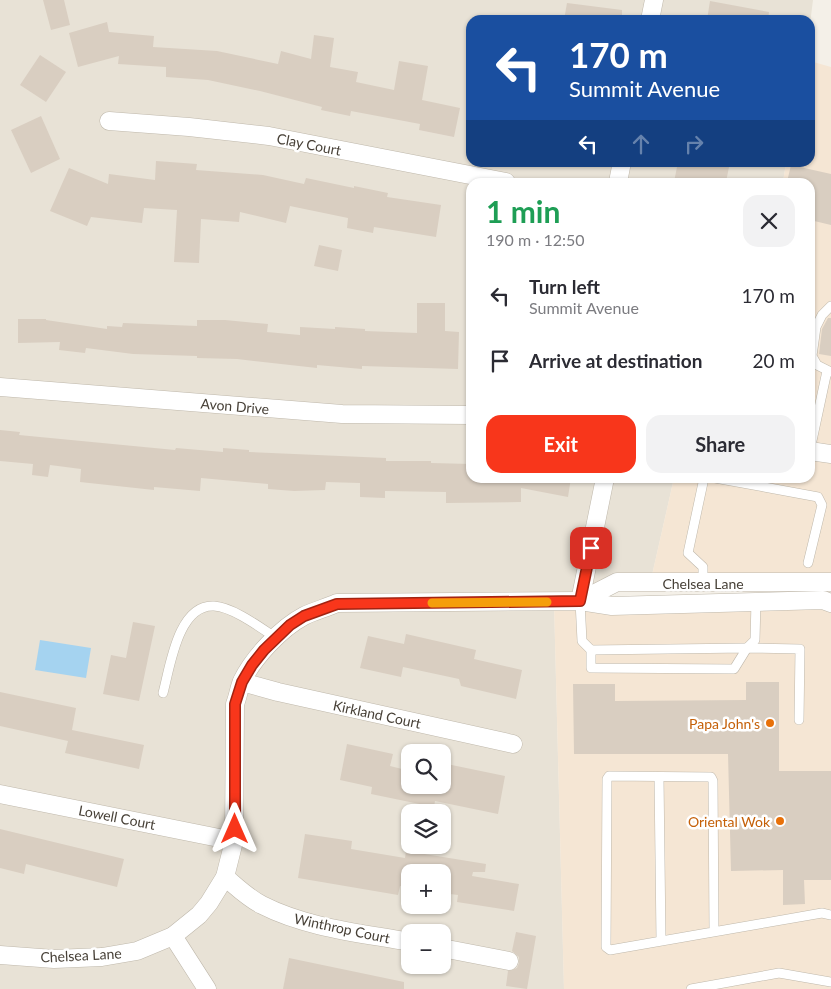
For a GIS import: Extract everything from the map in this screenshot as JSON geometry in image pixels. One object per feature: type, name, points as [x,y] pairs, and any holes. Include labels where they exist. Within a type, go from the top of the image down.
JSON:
[{"type":"street","points":[[651,15],[654,0]]},
{"type":"street","name":"Clay Court","points":[[109,121],[269,136],[485,178]]},
{"type":"street","name":"Avon Drive","points":[[0,388],[342,414],[466,415]]},
{"type":"street","points":[[815,451],[831,454]]},
{"type":"street","points":[[580,601],[604,483]]},
{"type":"street","name":"Chelsea Lane","points":[[580,601],[617,582],[831,582]]},
{"type":"street","name":"Chelsea Lane","points":[[0,955],[54,959],[102,957],[137,951],[173,936],[199,916],[225,877],[234,841],[235,704],[242,682],[252,665],[276,638],[290,625],[304,616],[337,604],[580,601],[612,606],[823,600],[831,603]]},
{"type":"street","name":"Kirkland Court","points":[[242,682],[278,692],[513,744]]},
{"type":"street","name":"Lowell Court","points":[[0,794],[234,841]]},
{"type":"street","name":"Winthrop Court","points":[[225,877],[252,899],[290,917],[401,940]]},
{"type":"street","points":[[173,936],[207,989]]},
{"type":"street","points":[[451,950],[509,961]]},
{"type":"lane","points":[[815,334],[816,327],[822,315],[831,306]]},
{"type":"lane","points":[[815,361],[817,365],[829,371],[815,429]]},
{"type":"lane","points":[[703,483],[688,553],[703,567],[703,583]]},
{"type":"lane","points":[[742,483],[818,497],[822,505],[808,563]]},
{"type":"lane","points":[[580,601],[582,641],[591,650],[591,668],[734,669],[747,648],[755,640],[756,601]]},
{"type":"lane","points":[[163,693],[185,622],[198,610],[214,606],[232,611],[276,638]]},
{"type":"lane","points":[[591,650],[747,648],[800,650],[799,720]]},
{"type":"lane","points":[[714,931],[713,782],[711,777],[610,776],[607,779],[606,947],[610,950],[822,913],[831,915]]},
{"type":"lane","points":[[659,776],[661,940]]},
{"type":"lane","points":[[691,989],[779,973],[813,984],[831,982]]},
{"type":"lane","points":[[750,978],[750,989]]},
{"type":"shaded area","points":[[0,0],[813,0],[811,15],[466,15],[466,167],[785,167],[784,178],[466,178],[466,483],[673,483],[650,584],[554,602],[564,989],[0,989]]},
{"type":"shaded area","points":[[815,62],[831,67],[831,582],[650,584],[673,483],[815,483],[815,178],[784,178],[785,167],[815,167]]},
{"type":"shaded area","points":[[554,602],[831,603],[831,989],[564,989]]},
{"type":"water","points":[[40,640],[91,648],[86,678],[35,670]]},
{"type":"building","points":[[43,0],[64,0],[70,25],[51,30]]},
{"type":"building","points":[[710,1],[769,12],[769,15],[708,15]]},
{"type":"building","points":[[567,3],[622,10],[622,15],[565,15]]},
{"type":"building","points":[[107,22],[109,32],[154,36],[153,47],[217,51],[278,64],[281,51],[311,59],[314,35],[334,38],[330,67],[358,72],[356,82],[394,90],[399,61],[428,66],[422,100],[460,108],[454,137],[419,130],[420,124],[351,111],[350,116],[321,110],[322,107],[260,91],[208,80],[166,77],[166,67],[118,64],[119,56],[78,67],[69,33]]},
{"type":"building","points":[[40,55],[66,72],[46,102],[20,85]]},
{"type":"building","points":[[41,116],[60,159],[31,173],[11,130]]},
{"type":"building","points":[[156,161],[197,164],[196,170],[263,175],[304,184],[306,178],[388,193],[387,197],[441,205],[436,237],[374,227],[373,233],[347,228],[348,218],[290,206],[286,223],[240,212],[239,222],[201,219],[199,263],[174,262],[177,210],[144,208],[142,223],[91,217],[87,226],[50,211],[69,168],[108,184],[109,174],[155,180]]},
{"type":"building","points":[[677,167],[729,167],[727,178],[675,178]]},
{"type":"building","points":[[791,167],[800,167],[831,174],[831,225],[815,221],[815,178],[788,178]]},
{"type":"building","points":[[319,245],[342,250],[338,271],[314,266]]},
{"type":"building","points":[[417,303],[445,303],[445,331],[459,332],[458,369],[362,366],[362,369],[317,365],[317,368],[237,359],[133,354],[86,348],[85,353],[59,350],[60,342],[18,343],[18,319],[46,319],[107,329],[107,326],[122,327],[123,323],[197,326],[197,320],[225,320],[268,324],[267,332],[300,335],[300,327],[335,329],[335,327],[365,329],[365,331],[417,333]]},
{"type":"building","points":[[828,318],[831,318],[831,356],[819,354],[822,329]]},
{"type":"building","points":[[0,430],[20,432],[19,435],[175,450],[176,448],[223,452],[223,448],[249,450],[249,452],[386,458],[386,461],[431,461],[431,463],[466,464],[466,483],[570,483],[568,497],[521,488],[521,502],[446,503],[446,492],[385,491],[385,498],[360,497],[360,483],[326,482],[325,490],[294,491],[268,489],[268,484],[201,478],[200,491],[154,487],[154,490],[80,482],[81,469],[50,465],[48,477],[32,475],[33,464],[0,461]]},
{"type":"building","points":[[133,622],[155,626],[139,701],[103,694],[111,655],[126,658]]},
{"type":"building","points":[[406,634],[476,650],[474,659],[522,670],[516,699],[461,686],[459,679],[403,667],[401,677],[360,668],[368,636],[404,644]]},
{"type":"building","points":[[746,682],[779,682],[779,771],[831,771],[831,880],[804,880],[805,904],[783,905],[783,870],[731,871],[728,754],[574,754],[573,684],[615,684],[615,701],[746,700]]},
{"type":"building","points":[[0,692],[76,708],[72,730],[144,745],[139,769],[65,753],[68,741],[0,726]]},
{"type":"building","points":[[347,744],[393,754],[390,766],[401,769],[401,794],[451,794],[451,765],[505,776],[498,814],[435,801],[434,804],[419,804],[371,794],[372,787],[340,780]]},
{"type":"building","points":[[0,829],[124,859],[117,887],[26,864],[24,874],[0,868]]},
{"type":"building","points":[[305,834],[352,841],[351,849],[405,858],[406,854],[424,854],[486,864],[485,872],[473,872],[472,876],[519,884],[514,911],[457,902],[458,895],[451,894],[451,864],[401,864],[401,886],[398,895],[298,878]]},
{"type":"building","points":[[516,932],[536,936],[527,989],[506,986],[508,971],[517,968],[519,963],[519,957],[512,951]]},
{"type":"building","points":[[289,958],[404,982],[404,989],[283,989]]},
{"type":"slow traffic","points":[[432,603],[547,602]]},
{"type":"place","name":"Papa John's","points":[[770,723]]},
{"type":"place","name":"Oriental Wok","points":[[780,821]]},
{"type":"route","points":[[235,829],[235,704],[242,682],[252,665],[264,650],[290,625],[304,616],[337,604],[580,601],[591,548]]}]
